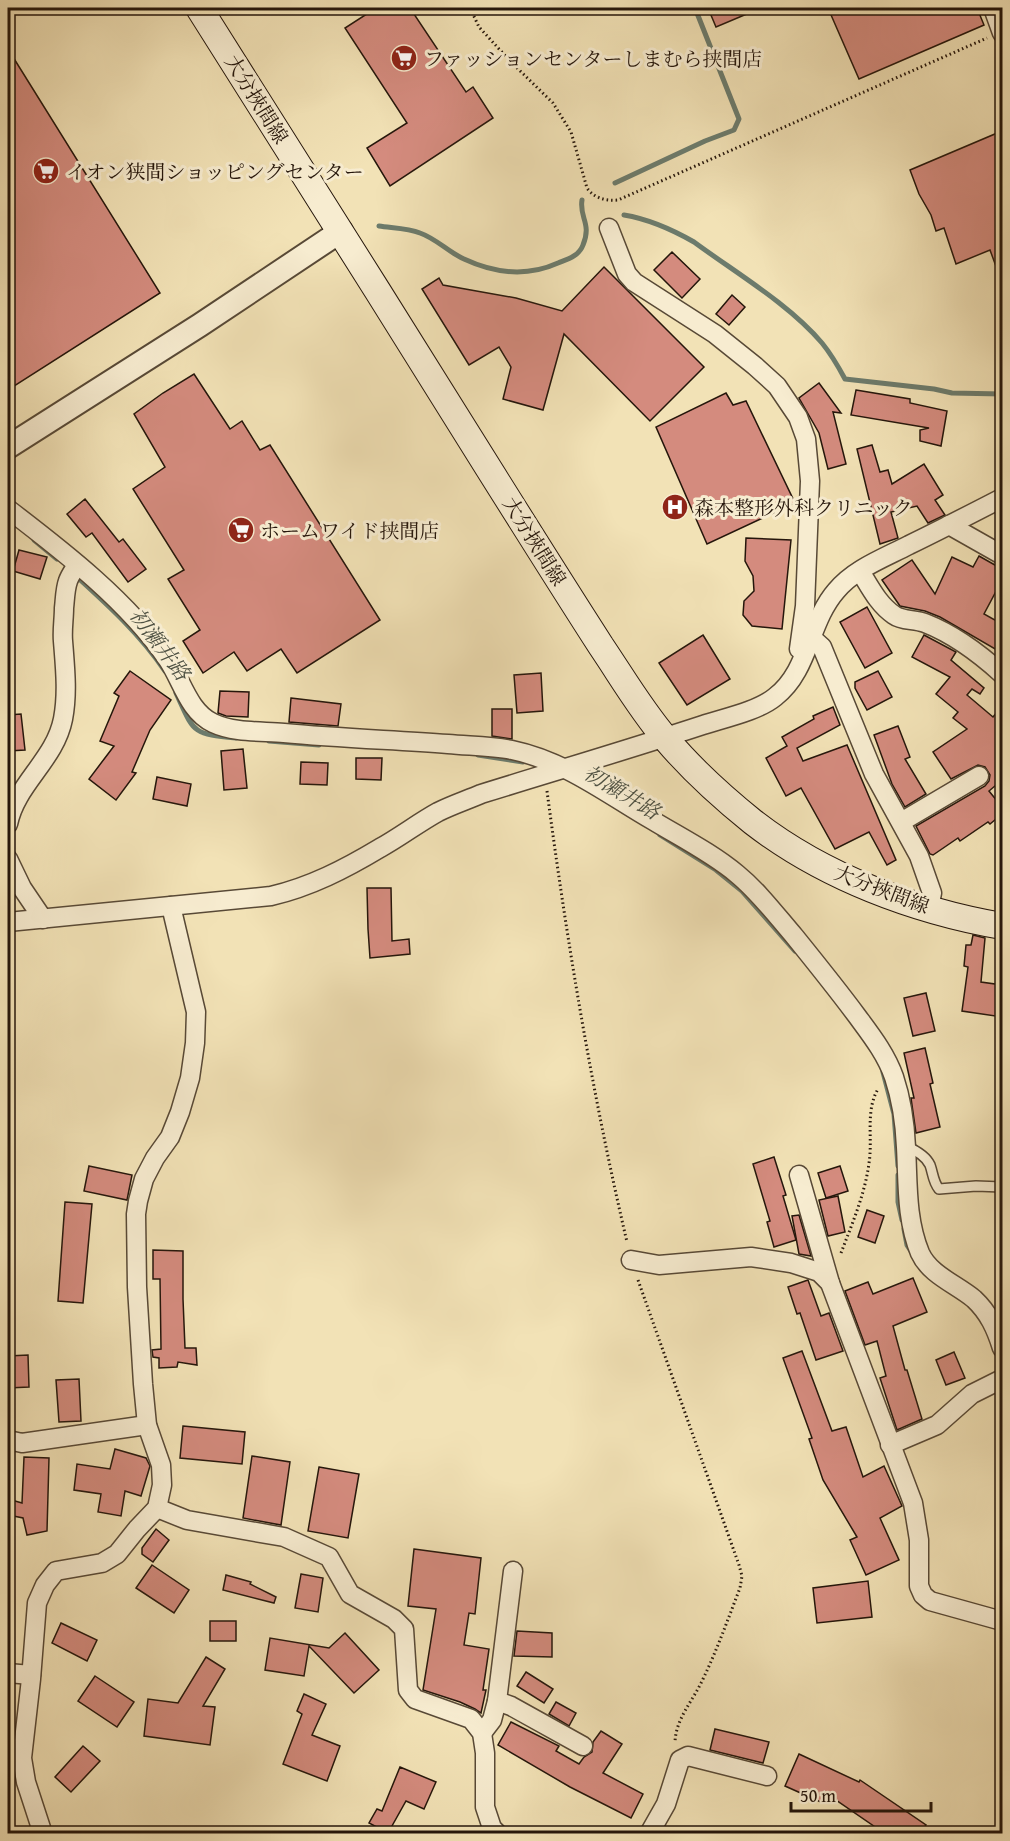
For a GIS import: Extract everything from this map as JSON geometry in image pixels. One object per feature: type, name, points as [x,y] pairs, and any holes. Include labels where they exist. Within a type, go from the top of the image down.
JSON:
[{"type":"main road","name":"大分挾間線","points":[[199,8],[577,609],[664,738],[693,768],[756,824],[825,867],[889,895],[969,919],[1002,926]]},
{"type":"street","points":[[993,8],[1002,32]]},
{"type":"street","points":[[609,228],[627,274],[634,282],[715,334],[746,359],[777,386],[798,417],[806,439],[810,481],[806,606],[793,677]]},
{"type":"street","points":[[8,447],[200,325],[341,231]]},
{"type":"street","points":[[8,922],[271,896],[307,886],[348,867],[454,804],[664,738],[766,703],[775,697],[793,677],[824,609],[835,592],[846,581],[860,571],[1002,498]]},
{"type":"street","points":[[8,508],[77,565],[135,620],[170,663],[191,703],[200,714],[217,725],[293,734],[509,749],[541,758],[565,768],[728,867],[751,886],[834,985],[881,1049],[898,1092],[906,1146],[908,1207],[921,1255],[927,1265],[972,1298],[985,1311],[995,1326],[1002,1348]]},
{"type":"street","points":[[949,525],[1002,555]]},
{"type":"street","points":[[8,824],[16,800],[55,745],[61,730],[65,706],[66,677],[63,641],[66,589],[77,565]]},
{"type":"street","points":[[860,571],[876,597],[895,616],[922,621],[939,629],[976,652],[1002,674]]},
{"type":"street","points":[[812,638],[822,647],[874,774],[919,856],[932,893],[929,908]]},
{"type":"street","points":[[901,822],[979,776]]},
{"type":"street","points":[[8,859],[21,888],[43,919]]},
{"type":"street","points":[[41,1833],[26,1782],[22,1758],[37,1603],[45,1585],[56,1571],[102,1563],[117,1554],[157,1508],[162,1485],[161,1465],[147,1425],[143,1384],[138,1298],[138,1201],[149,1168],[175,1127],[190,1078],[196,1029],[193,999],[171,906]]},
{"type":"street","points":[[800,1175],[830,1283],[915,1511],[919,1540],[919,1586],[923,1595],[930,1601],[1002,1621]]},
{"type":"street","points":[[631,1260],[659,1265],[752,1257],[791,1263],[819,1272],[830,1283]]},
{"type":"street","points":[[890,1445],[937,1425],[972,1394],[1002,1379]]},
{"type":"street","points":[[8,1440],[22,1443],[147,1425]]},
{"type":"street","points":[[157,1508],[187,1520],[284,1538],[329,1557],[350,1594],[394,1619],[404,1629],[408,1690],[415,1699],[471,1719],[482,1733],[485,1754],[485,1807],[492,1828],[498,1833]]},
{"type":"street","points":[[482,1733],[492,1720],[497,1701],[513,1571]]},
{"type":"street","points":[[8,1673],[31,1675]]},
{"type":"street","points":[[497,1701],[511,1706],[583,1746]]},
{"type":"street","points":[[649,1833],[666,1804],[680,1760],[688,1756],[767,1776]]},
{"type":"lane","points":[[906,1146],[929,1163],[939,1189],[976,1186],[1002,1187]]},
{"type":"path","points":[[470,8],[479,27],[553,103],[571,132],[587,188],[591,194],[609,201],[618,200],[1002,32]]},
{"type":"path","points":[[830,1283],[866,1181],[870,1161],[871,1114],[876,1092],[881,1084],[894,1078]]},
{"type":"building","name":"ファッションセンターしまむら挟間店","points":[[376,8],[410,8],[466,92],[473,87],[493,118],[390,186],[367,148],[407,123],[345,28]]},
{"type":"building","points":[[708,8],[761,8],[716,27]]},
{"type":"building","points":[[828,8],[977,8],[984,25],[859,79]]},
{"type":"building","name":"イオン狭間ショッピングセンター","points":[[8,49],[160,293],[8,390]]},
{"type":"building","points":[[1002,131],[1001,280],[990,250],[956,264],[944,228],[936,231],[910,170]]},
{"type":"building","points":[[672,252],[700,279],[682,298],[654,270]]},
{"type":"building","points":[[604,267],[704,367],[650,421],[564,334],[543,410],[503,399],[511,367],[499,347],[469,365],[422,289],[439,278],[443,285],[516,298],[562,311]]},
{"type":"building","points":[[732,295],[745,307],[729,325],[716,314]]},
{"type":"building","name":"ホームワイド挟間店","points":[[194,374],[230,429],[242,421],[260,450],[270,445],[380,620],[297,673],[281,649],[247,671],[234,652],[203,673],[183,641],[200,630],[168,579],[184,570],[133,489],[165,467],[134,414]]},
{"type":"building","points":[[819,383],[841,413],[833,412],[846,464],[828,469],[819,433],[799,398]]},
{"type":"building","points":[[856,390],[910,399],[910,403],[947,411],[941,446],[920,441],[920,430],[929,428],[851,415]]},
{"type":"building","points":[[726,393],[733,405],[746,401],[795,503],[707,544],[656,427]]},
{"type":"building","points":[[872,445],[880,472],[888,470],[892,484],[924,464],[943,495],[935,500],[945,515],[928,523],[917,506],[891,512],[898,538],[880,544],[857,449]]},
{"type":"building","points":[[85,499],[119,542],[123,539],[146,569],[128,582],[92,533],[86,537],[67,514]]},
{"type":"building","points":[[746,538],[791,540],[782,629],[752,626],[743,615],[744,601],[754,591],[753,576],[745,561]]},
{"type":"building","points":[[19,550],[47,557],[40,579],[13,571]]},
{"type":"building","points":[[979,556],[1002,569],[1002,580],[984,614],[1002,624],[1002,653],[940,617],[925,611],[900,606],[882,580],[912,560],[935,594],[952,557],[973,567]]},
{"type":"building","points":[[867,607],[892,653],[865,668],[840,622]]},
{"type":"building","points":[[703,635],[730,679],[687,705],[659,663]]},
{"type":"building","points":[[924,635],[956,652],[951,660],[984,688],[980,694],[972,689],[967,695],[993,717],[1002,706],[1002,780],[989,791],[1002,807],[1002,814],[990,824],[988,822],[960,841],[958,838],[933,855],[930,854],[916,826],[985,786],[990,775],[985,767],[978,765],[951,779],[933,752],[967,729],[953,718],[958,712],[936,694],[950,677],[912,657]]},
{"type":"building","points":[[130,671],[171,700],[150,730],[132,772],[136,773],[116,800],[89,779],[114,746],[100,741],[119,696],[114,693]]},
{"type":"building","points":[[878,671],[892,697],[867,710],[855,688],[855,682]]},
{"type":"building","points":[[541,673],[543,711],[517,713],[514,675]]},
{"type":"building","points":[[220,691],[249,692],[248,717],[226,716],[218,713]]},
{"type":"building","points":[[291,698],[341,704],[338,726],[289,722]]},
{"type":"building","points":[[833,707],[840,725],[797,748],[803,761],[847,745],[896,860],[887,865],[869,832],[835,849],[801,788],[786,796],[766,758],[787,746],[782,737],[814,719],[813,716]]},
{"type":"building","points":[[492,709],[512,709],[512,739],[492,736]]},
{"type":"building","points":[[21,714],[25,750],[8,751],[8,715]]},
{"type":"building","points":[[898,726],[910,757],[905,759],[926,794],[905,807],[892,784],[874,735]]},
{"type":"building","points":[[243,749],[247,788],[224,790],[221,751]]},
{"type":"building","points":[[356,758],[382,758],[381,780],[356,779]]},
{"type":"building","points":[[301,762],[328,763],[327,785],[300,784]]},
{"type":"building","points":[[157,777],[191,784],[187,806],[153,799]]},
{"type":"building","points":[[367,888],[391,888],[392,941],[409,939],[410,954],[370,958]]},
{"type":"building","points":[[973,935],[985,938],[981,982],[1002,985],[1002,1017],[962,1011],[968,967],[964,966],[966,945],[971,945]]},
{"type":"building","points":[[926,993],[935,1031],[913,1036],[904,998]]},
{"type":"building","points":[[925,1048],[933,1083],[930,1084],[940,1127],[916,1133],[911,1098],[914,1098],[904,1053]]},
{"type":"building","points":[[774,1157],[786,1195],[783,1196],[796,1240],[774,1247],[767,1222],[770,1221],[753,1164]]},
{"type":"building","points":[[89,1166],[132,1175],[127,1200],[84,1191]]},
{"type":"building","points":[[840,1166],[848,1191],[826,1198],[818,1173]]},
{"type":"building","points":[[838,1196],[845,1232],[828,1236],[819,1200]]},
{"type":"building","points":[[65,1202],[92,1204],[83,1303],[58,1301]]},
{"type":"building","points":[[867,1210],[884,1216],[875,1243],[858,1237]]},
{"type":"building","points":[[799,1215],[811,1256],[799,1254],[792,1216]]},
{"type":"building","points":[[153,1250],[183,1251],[185,1348],[196,1348],[197,1365],[178,1362],[177,1367],[159,1368],[159,1358],[153,1357],[152,1350],[161,1349],[160,1279],[153,1279]]},
{"type":"building","points":[[913,1278],[927,1312],[893,1326],[922,1419],[897,1430],[880,1378],[886,1376],[877,1341],[865,1345],[845,1291],[868,1282],[873,1294]]},
{"type":"building","points":[[808,1280],[821,1316],[829,1313],[843,1351],[816,1360],[800,1313],[797,1314],[788,1287]]},
{"type":"building","points":[[802,1351],[832,1431],[846,1427],[863,1477],[884,1466],[902,1506],[880,1518],[899,1560],[866,1575],[850,1540],[857,1537],[823,1480],[809,1439],[812,1438],[783,1358]]},
{"type":"building","points":[[954,1352],[965,1378],[946,1385],[936,1360]]},
{"type":"building","points":[[28,1355],[29,1387],[8,1388],[8,1356]]},
{"type":"building","points":[[79,1379],[81,1421],[59,1422],[56,1380]]},
{"type":"building","points":[[183,1426],[245,1432],[242,1464],[180,1458]]},
{"type":"building","points":[[115,1449],[146,1458],[150,1466],[141,1496],[125,1491],[121,1516],[98,1512],[101,1494],[74,1490],[77,1464],[110,1469]]},
{"type":"building","points":[[252,1456],[290,1462],[281,1525],[243,1518]]},
{"type":"building","points":[[24,1457],[49,1458],[47,1531],[27,1535],[23,1518],[8,1515],[8,1499],[22,1503]]},
{"type":"building","points":[[319,1467],[359,1474],[348,1538],[308,1531]]},
{"type":"building","points":[[156,1529],[169,1540],[153,1562],[142,1554],[142,1548]]},
{"type":"building","points":[[414,1549],[481,1558],[475,1614],[469,1613],[464,1645],[489,1649],[483,1690],[486,1690],[481,1713],[460,1702],[423,1690],[436,1609],[408,1606]]},
{"type":"building","points":[[152,1565],[189,1590],[174,1613],[136,1588]]},
{"type":"building","points":[[301,1574],[323,1578],[318,1612],[295,1608]]},
{"type":"building","points":[[226,1575],[251,1582],[250,1584],[276,1597],[274,1603],[223,1590]]},
{"type":"building","points":[[868,1581],[872,1617],[817,1623],[813,1588]]},
{"type":"building","points":[[210,1621],[236,1621],[236,1641],[210,1641]]},
{"type":"building","points":[[61,1623],[97,1640],[87,1661],[52,1643]]},
{"type":"building","points":[[517,1631],[552,1633],[552,1657],[514,1656]]},
{"type":"building","points":[[345,1633],[379,1670],[354,1693],[309,1646],[304,1676],[265,1670],[270,1638],[329,1648]]},
{"type":"building","points":[[206,1657],[225,1669],[203,1706],[215,1707],[210,1745],[144,1736],[148,1699],[178,1703]]},
{"type":"building","points":[[526,1672],[553,1689],[544,1703],[517,1686]]},
{"type":"building","points":[[95,1676],[134,1702],[117,1727],[78,1701]]},
{"type":"building","points":[[304,1694],[326,1704],[312,1735],[340,1746],[327,1781],[283,1764],[302,1714],[297,1711]]},
{"type":"building","points":[[556,1702],[576,1713],[569,1726],[549,1714]]},
{"type":"building","points":[[511,1722],[559,1746],[556,1751],[579,1764],[592,1752],[593,1742],[601,1731],[622,1744],[603,1773],[643,1794],[631,1818],[570,1787],[498,1745]]},
{"type":"building","points":[[715,1729],[769,1742],[763,1763],[710,1750]]},
{"type":"building","points":[[83,1746],[100,1761],[71,1792],[55,1777]]},
{"type":"building","points":[[799,1754],[859,1782],[860,1780],[926,1825],[920,1833],[884,1833],[827,1794],[823,1803],[785,1786]]},
{"type":"building","points":[[400,1767],[436,1782],[424,1809],[406,1801],[388,1833],[369,1823],[377,1809],[382,1811]]},
{"type":"waterway","points":[[615,183],[734,130],[739,119],[695,8]]},
{"type":"waterway","points":[[379,226],[420,233],[458,256],[487,268],[523,272],[546,267],[569,258],[581,249],[586,231],[582,200]]},
{"type":"waterway","points":[[624,215],[651,222],[694,242],[761,290],[809,329],[828,351],[845,379],[952,393],[1002,394]]},
{"type":"waterway","name":"初瀬井路","points":[[34,540],[57,559]]},
{"type":"waterway","name":"初瀬井路","points":[[75,575],[134,632],[165,671]]},
{"type":"waterway","name":"初瀬井路","points":[[176,693],[196,729],[210,735],[236,738]]},
{"type":"waterway","name":"初瀬井路","points":[[269,741],[319,745]]},
{"type":"waterway","name":"初瀬井路","points":[[478,755],[523,762]]},
{"type":"waterway","name":"初瀬井路","points":[[660,835],[716,870],[742,891],[795,951]]},
{"type":"waterway","name":"初瀬井路","points":[[883,1072],[894,1114],[898,1166]]},
{"type":"waterway","name":"初瀬井路","points":[[898,1175],[898,1202],[902,1220]]},
{"type":"waterway","name":"初瀬井路","points":[[904,1229],[907,1245],[911,1251]]},
{"type":"waterway","name":"初瀬井路","points":[[997,1352],[1002,1364]]},
{"type":"place","name":"ファッションセンターしまむら挟間店","points":[[404,58]]},
{"type":"place","name":"イオン狭間ショッピングセンター","points":[[46,171]]},
{"type":"place","name":"森本整形外科クリニック","points":[[675,507]]},
{"type":"place","name":"ホームワイド挟間店","points":[[241,530]]}]
